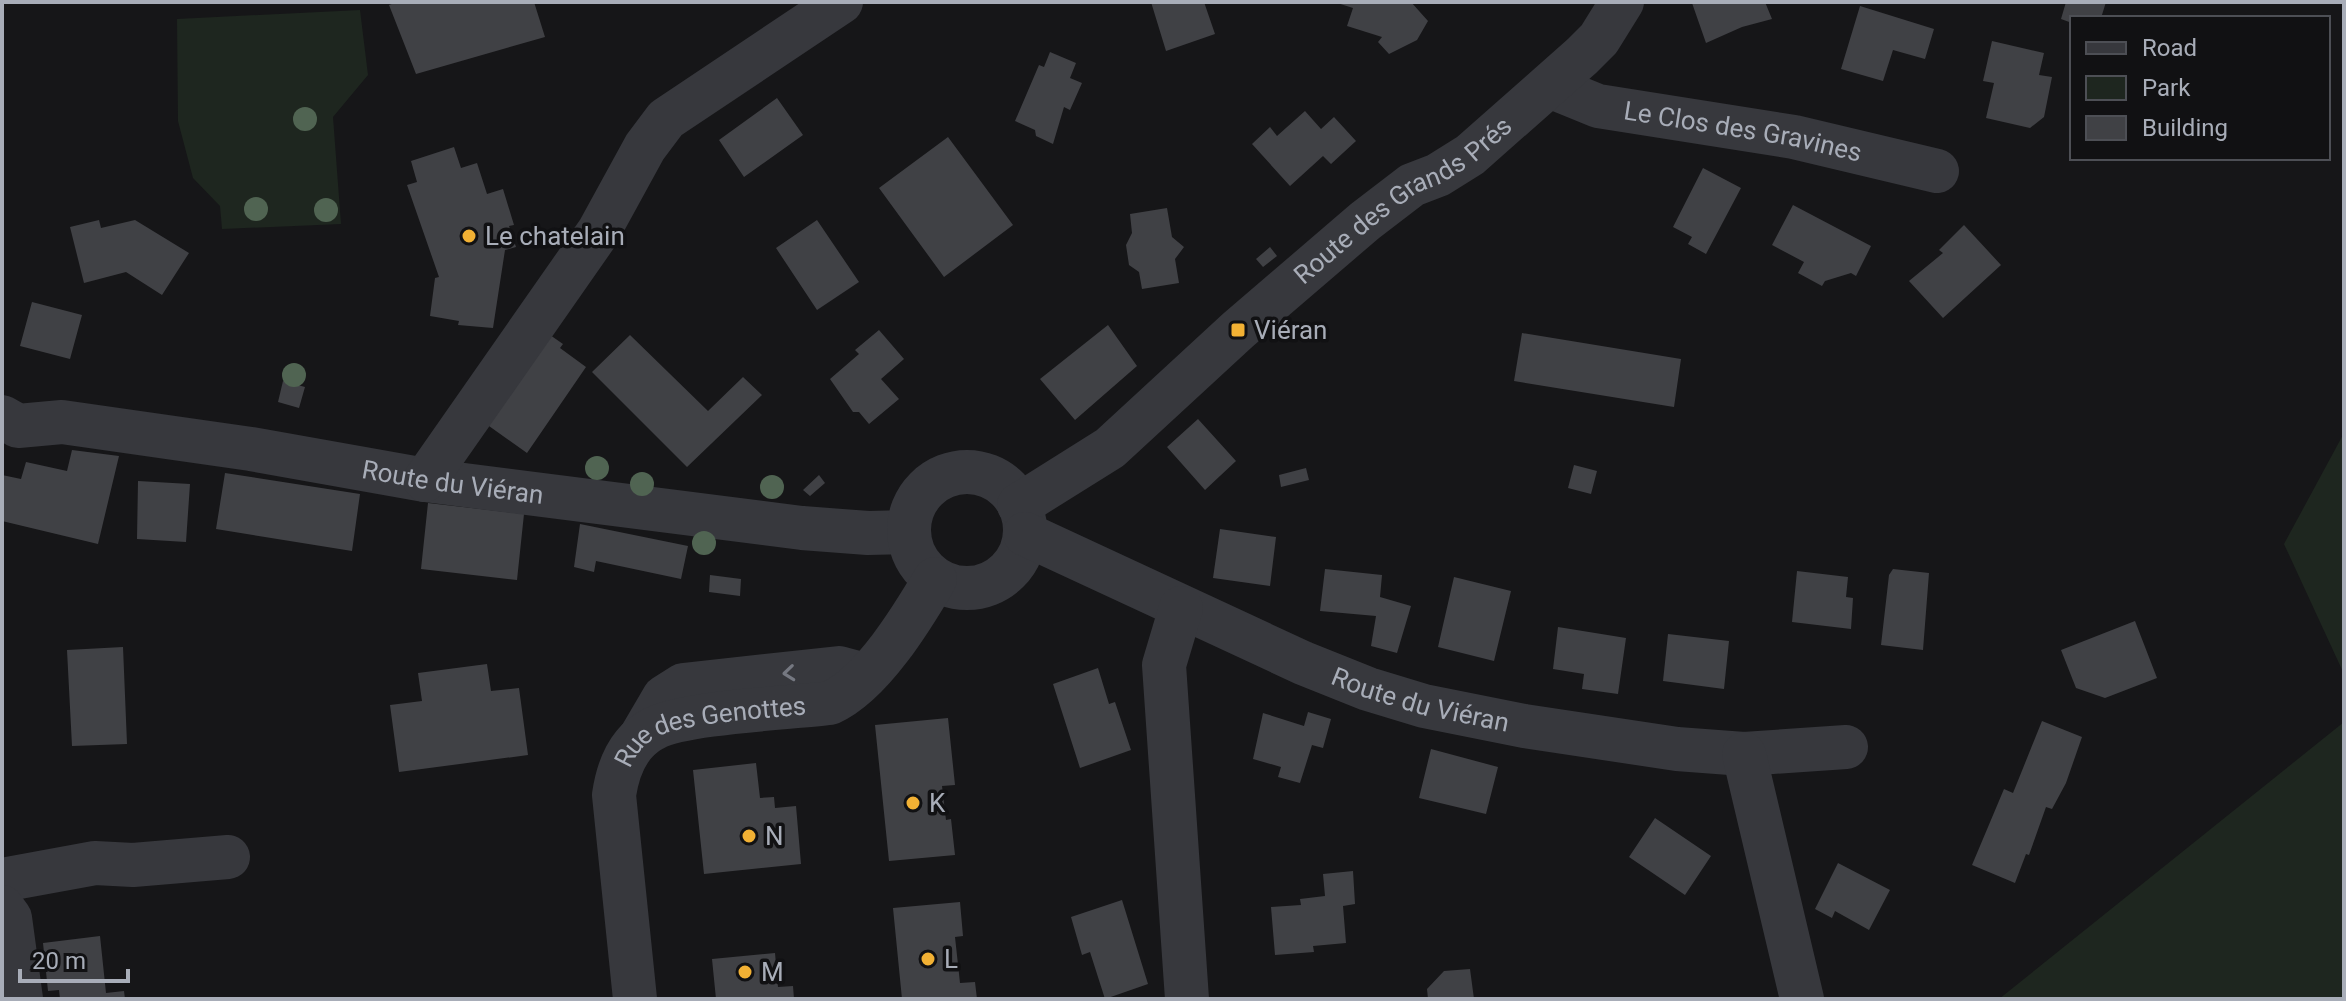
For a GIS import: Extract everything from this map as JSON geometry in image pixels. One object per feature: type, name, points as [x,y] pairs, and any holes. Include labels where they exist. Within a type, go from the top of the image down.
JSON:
[{"type":"street","points":[[425,480],[599,231],[655,131],[666,119],[841,2]]},
{"type":"street","name":"Route des Grands Prés","points":[[1022,520],[1110,448],[1238,330],[1365,221],[1412,185],[1438,175],[1470,155],[1599,39],[1622,2]]},
{"type":"street","points":[[655,131],[659,108],[677,72]]},
{"type":"street","name":"Le Clos des Gravines","points":[[1549,86],[1598,106],[1794,137],[1937,171]]},
{"type":"street","name":"Route du Viéran","points":[[7,427],[70,423],[425,480],[802,528],[868,533],[909,532]]},
{"type":"street","points":[[959,472],[989,476],[1012,494],[1022,520],[1011,568],[997,580],[966,588],[935,579],[915,557],[909,532],[911,513],[918,498],[929,485],[959,472]]},
{"type":"street","name":"Route du Viéran","points":[[1022,520],[1181,608],[1356,684],[1424,706],[1524,726],[1677,749],[1744,754],[1846,747]]},
{"type":"street","name":"Rue des Genottes","points":[[635,999],[614,795],[619,768],[640,738],[661,725],[676,721],[830,703],[849,693],[935,579]]},
{"type":"street","points":[[1181,608],[1164,665],[1187,999]]},
{"type":"street","points":[[1744,754],[1802,999]]},
{"type":"street","points":[[2,880],[95,863],[133,865],[228,857]]},
{"type":"street","points":[[2,907],[10,918],[21,999]]},
{"type":"green space","points":[[360,10],[368,75],[333,117],[341,224],[222,229],[220,206],[193,178],[178,121],[177,19]]},
{"type":"green space","points":[[2344,433],[2344,674],[2284,544]]},
{"type":"green space","points":[[2344,722],[2344,999],[1999,999]]},
{"type":"building","points":[[397,2],[534,2],[545,37],[416,74],[389,5]]},
{"type":"building","points":[[1151,2],[1204,2],[1215,34],[1166,51]]},
{"type":"building","points":[[1334,2],[1411,2],[1428,21],[1417,40],[1389,54],[1378,42],[1382,37],[1347,26],[1353,8]]},
{"type":"building","points":[[1765,2],[1772,19],[1742,27],[1706,43],[1692,3]]},
{"type":"building","points":[[2066,2],[2106,2],[2102,16],[2070,16],[2070,22],[2061,19]]},
{"type":"building","points":[[1860,6],[1934,29],[1925,59],[1893,50],[1883,81],[1841,69]]},
{"type":"building","points":[[1992,41],[2044,53],[2039,75],[2052,77],[2044,117],[2030,128],[1986,118],[1994,83],[1983,81]]},
{"type":"building","points":[[1050,52],[1076,63],[1070,78],[1082,83],[1070,110],[1064,107],[1053,144],[1036,136],[1035,130],[1015,121],[1039,65],[1044,67]]},
{"type":"building","points":[[777,98],[803,135],[744,177],[719,140]]},
{"type":"building","points":[[1305,111],[1321,129],[1334,117],[1356,141],[1331,164],[1323,156],[1290,186],[1252,144],[1270,127],[1277,136]]},
{"type":"building","points":[[948,137],[1013,225],[944,277],[879,188]]},
{"type":"building","name":"Le chatelain","points":[[454,147],[461,168],[477,163],[487,194],[503,189],[514,225],[509,226],[516,247],[505,250],[493,328],[458,325],[459,321],[430,316],[435,278],[439,277],[407,185],[417,182],[411,161]]},
{"type":"building","points":[[1703,168],[1741,188],[1706,254],[1688,244],[1692,237],[1673,227]]},
{"type":"building","points":[[1793,205],[1871,246],[1856,276],[1851,273],[1825,281],[1822,286],[1798,273],[1804,262],[1772,245]]},
{"type":"building","points":[[1167,208],[1172,237],[1184,247],[1175,259],[1179,283],[1142,289],[1139,272],[1129,265],[1126,245],[1132,233],[1130,214]]},
{"type":"building","points":[[99,220],[101,228],[135,220],[189,253],[162,295],[126,272],[84,283],[70,227]]},
{"type":"building","points":[[817,220],[859,282],[817,310],[776,248]]},
{"type":"building","points":[[1964,225],[2001,265],[1943,318],[1909,281],[1943,253],[1939,250]]},
{"type":"building","points":[[1270,247],[1277,256],[1263,267],[1256,259]]},
{"type":"building","points":[[32,302],[82,315],[70,359],[20,346]]},
{"type":"building","points":[[1108,325],[1137,366],[1075,420],[1040,379]]},
{"type":"building","points":[[879,330],[904,359],[881,379],[899,399],[869,424],[859,412],[853,412],[830,379],[859,354],[855,350]]},
{"type":"building","points":[[1522,333],[1681,359],[1674,407],[1514,381]]},
{"type":"building","points":[[550,335],[563,344],[560,348],[586,367],[527,453],[482,421]]},
{"type":"building","points":[[630,335],[708,411],[743,377],[762,395],[687,467],[592,372]]},
{"type":"building","points":[[283,381],[305,387],[299,408],[278,402]]},
{"type":"building","points":[[1198,419],[1236,461],[1205,490],[1167,447]]},
{"type":"building","points":[[72,450],[119,456],[98,544],[2,521],[2,475],[21,479],[26,462],[67,471]]},
{"type":"building","points":[[1574,465],[1597,471],[1591,494],[1568,488]]},
{"type":"building","points":[[1306,468],[1309,480],[1281,487],[1279,475]]},
{"type":"building","points":[[225,473],[360,494],[352,551],[216,529]]},
{"type":"building","points":[[819,475],[825,483],[810,496],[803,490]]},
{"type":"building","points":[[138,481],[190,484],[186,542],[137,539]]},
{"type":"building","points":[[428,503],[524,514],[517,580],[421,569]]},
{"type":"building","points":[[580,524],[688,546],[681,579],[596,561],[594,572],[574,567]]},
{"type":"building","points":[[1220,529],[1276,537],[1270,586],[1213,578]]},
{"type":"building","points":[[1325,569],[1382,575],[1380,597],[1411,606],[1397,653],[1371,646],[1376,616],[1320,611]]},
{"type":"building","points":[[1893,569],[1929,573],[1923,650],[1881,645],[1889,575]]},
{"type":"building","points":[[1797,571],[1848,577],[1846,597],[1853,598],[1851,629],[1792,622]]},
{"type":"building","points":[[710,575],[741,579],[740,596],[709,592]]},
{"type":"building","points":[[1454,577],[1511,591],[1494,661],[1438,647]]},
{"type":"building","points":[[2135,621],[2157,678],[2105,698],[2076,688],[2061,650]]},
{"type":"building","points":[[1558,627],[1626,638],[1618,694],[1582,689],[1584,674],[1553,669]]},
{"type":"building","points":[[1668,634],[1729,641],[1724,689],[1663,681]]},
{"type":"building","points":[[123,647],[127,744],[72,746],[67,650]]},
{"type":"building","points":[[487,664],[491,691],[519,688],[528,755],[399,772],[390,705],[422,701],[418,673]]},
{"type":"building","points":[[1098,668],[1109,704],[1115,702],[1131,750],[1080,768],[1053,684]]},
{"type":"building","points":[[1308,712],[1331,719],[1323,748],[1312,745],[1300,783],[1278,777],[1281,767],[1253,759],[1263,713],[1304,726]]},
{"type":"building","name":"K","points":[[948,718],[955,785],[942,786],[946,820],[951,819],[955,855],[889,861],[875,725]]},
{"type":"building","points":[[2042,721],[2082,737],[2066,783],[2052,809],[2046,807],[2015,883],[1972,865],[2004,789],[2013,793]]},
{"type":"building","points":[[1431,749],[1498,767],[1486,814],[1419,798]]},
{"type":"building","name":"N","points":[[756,763],[760,798],[774,797],[775,808],[796,806],[801,864],[704,874],[693,770]]},
{"type":"building","points":[[1655,818],[1711,856],[1685,895],[1629,857]]},
{"type":"building","points":[[1838,863],[1890,890],[1869,930],[1835,911],[1832,918],[1815,909]]},
{"type":"building","points":[[1353,871],[1355,904],[1343,906],[1346,943],[1313,946],[1314,952],[1275,955],[1271,907],[1301,905],[1300,899],[1325,896],[1323,874]]},
{"type":"building","points":[[1122,900],[1148,984],[1105,999],[1090,952],[1082,955],[1071,917]]},
{"type":"building","name":"L","points":[[960,902],[963,936],[955,937],[960,983],[975,982],[977,999],[902,999],[893,908]]},
{"type":"building","points":[[100,936],[106,993],[124,991],[125,999],[60,999],[59,990],[48,991],[43,943]]},
{"type":"building","name":"M","points":[[775,953],[778,987],[793,986],[794,999],[716,999],[712,959]]},
{"type":"building","points":[[1470,969],[1474,999],[1428,999],[1427,989],[1444,971]]},
{"type":"place","name":"Le chatelain","points":[[469,236]]},
{"type":"place","name":"Viéran","points":[[1238,330]]},
{"type":"place","name":"K","points":[[913,803]]},
{"type":"place","name":"N","points":[[749,836]]},
{"type":"place","name":"L","points":[[928,959]]},
{"type":"place","name":"M","points":[[745,972]]}]
